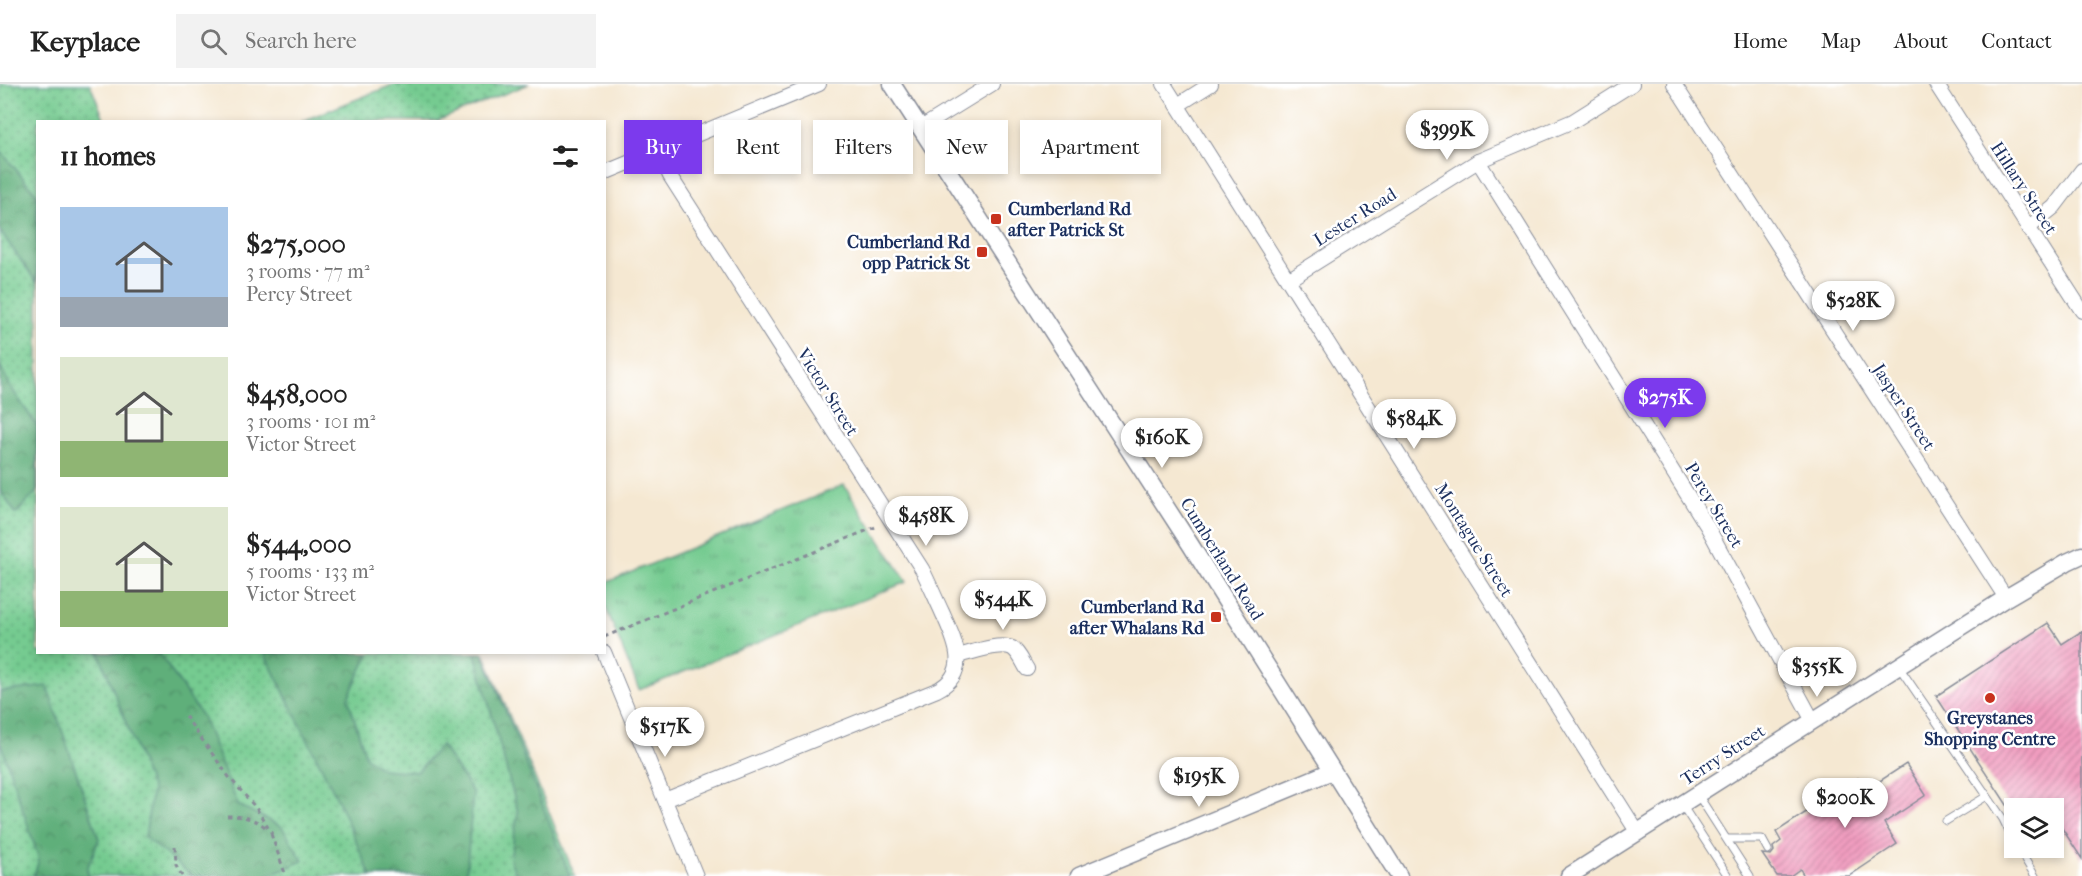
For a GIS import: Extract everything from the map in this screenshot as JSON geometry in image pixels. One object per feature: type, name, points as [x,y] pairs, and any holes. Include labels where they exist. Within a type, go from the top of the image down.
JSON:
[{"type":"street","points":[[702,133],[819,84]]},
{"type":"street","name":"Cumberland Road","points":[[892,84],[1184,535],[1399,876]]},
{"type":"street","points":[[921,128],[992,84]]},
{"type":"street","name":"Montague Street","points":[[1164,84],[1638,833]]},
{"type":"street","points":[[1178,105],[1211,84]]},
{"type":"street","name":"Lester Road","points":[[1288,280],[1478,161],[1573,121],[1632,84]]},
{"type":"street","name":"Jasper Street","points":[[1674,84],[2006,598]]},
{"type":"street","name":"Hillary Street","points":[[1936,84],[2082,311]]},
{"type":"street","name":"Percy Street","points":[[1478,161],[1707,526],[1813,721]]},
{"type":"street","points":[[606,172],[624,165]]},
{"type":"street","points":[[2028,228],[2054,207],[2082,170]]},
{"type":"street","name":"Victor Street","points":[[669,174],[926,577],[953,638],[958,656]]},
{"type":"street","name":"Terry Street","points":[[1569,876],[2006,598],[2082,555]]},
{"type":"street","points":[[665,800],[937,690],[953,676],[958,664],[958,656],[1007,647],[1016,652],[1027,669]]},
{"type":"street","points":[[605,654],[696,876]]},
{"type":"street","points":[[1079,876],[1332,771]]},
{"type":"lane","points":[[1899,667],[2004,821]]},
{"type":"lane","points":[[1698,795],[1750,876]]},
{"type":"lane","points":[[1946,821],[1987,796]]},
{"type":"lane","points":[[1682,805],[1728,876]]},
{"type":"lane","points":[[1727,839],[1762,839],[1768,850]]},
{"type":"lane","points":[[2024,858],[2036,876]]},
{"type":"path","points":[[606,636],[889,521]]},
{"type":"path","points":[[185,716],[229,777],[256,808],[272,834],[286,876]]},
{"type":"path","points":[[227,816],[241,816],[261,823],[272,834]]},
{"type":"path","points":[[175,846],[176,865],[182,876]]},
{"type":"green space","points":[[0,84],[90,84],[105,120],[36,120],[36,654],[484,654],[575,876],[0,876]]},
{"type":"green space","points":[[395,84],[529,84],[439,120],[305,120]]},
{"type":"green space","points":[[0,150],[36,194],[36,282],[0,231]]},
{"type":"green space","points":[[0,365],[10,386],[36,425],[36,492],[16,514],[0,490]]},
{"type":"green space","points":[[844,485],[907,582],[639,690],[606,608],[606,583]]},
{"type":"green space","points":[[99,654],[160,654],[202,716],[238,805],[282,827],[303,861],[265,876],[192,876],[145,837],[152,790]]},
{"type":"green space","points":[[265,654],[369,654],[348,698],[366,757],[382,769],[417,772],[441,745],[473,793],[466,876],[371,876],[336,796]]},
{"type":"green space","points":[[475,654],[483,654],[570,876],[517,876],[510,860],[518,812]]},
{"type":"green space","points":[[47,686],[99,839],[87,869],[89,876],[34,876],[39,859],[0,741],[0,692]]},
{"type":"building","points":[[2048,623],[2062,644],[2082,631],[2082,859],[2064,831],[2064,798],[2004,798],[2004,800],[1936,696]]},
{"type":"building","points":[[1906,764],[1926,795],[1884,823],[1897,844],[1849,876],[1804,876],[1800,869],[1790,876],[1777,876],[1762,854],[1771,855],[1774,851],[1773,847],[1781,841],[1776,832],[1858,778],[1866,790]]},
{"type":"place","name":"Cumberland Rd after Patrick St","points":[[996,219]]},
{"type":"place","name":"Cumberland Rd opp Patrick St","points":[[982,252]]},
{"type":"place","name":"Cumberland Rd after Whalans Rd","points":[[1216,617]]},
{"type":"place","name":"Greystanes Shopping Centre","points":[[1990,698]]}]
